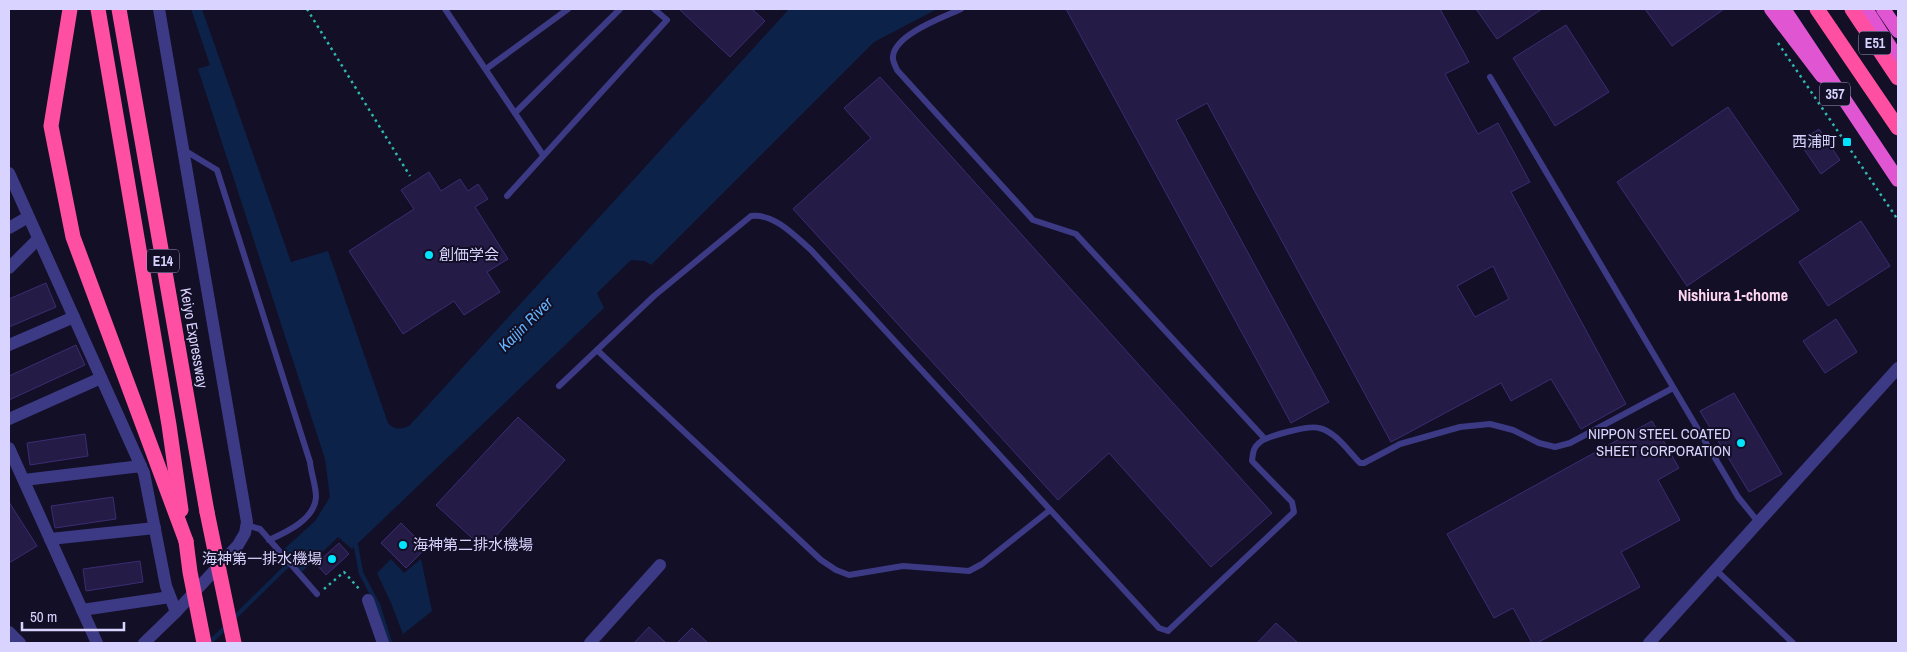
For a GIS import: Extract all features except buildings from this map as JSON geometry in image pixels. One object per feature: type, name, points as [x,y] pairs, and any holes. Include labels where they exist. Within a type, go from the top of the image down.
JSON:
[{"type":"highway","points":[[70,9],[52,126],[73,237],[186,541]]},
{"type":"highway","name":"E14","points":[[98,9],[169,425],[190,572],[204,643]]},
{"type":"highway","name":"Keiyo Expressway","points":[[119,9],[212,544],[234,643]]},
{"type":"highway","name":"357","points":[[1772,9],[1898,180]]},
{"type":"highway","name":"357","points":[[1784,9],[1898,180]]},
{"type":"highway","name":"E51","points":[[1818,9],[1898,128]]},
{"type":"highway","name":"E51","points":[[1852,9],[1898,78]]},
{"type":"highway","points":[[1866,9],[1898,58]]},
{"type":"highway","points":[[1883,9],[1898,31]]},
{"type":"street","points":[[144,643],[176,612],[238,545],[245,533],[246,525],[243,492],[159,9]]},
{"type":"street","points":[[9,173],[144,473],[166,586],[176,612]]},
{"type":"street","points":[[9,228],[28,217]]},
{"type":"street","points":[[9,268],[38,239]]},
{"type":"street","points":[[9,345],[74,317]]},
{"type":"street","points":[[1649,643],[1898,368]]},
{"type":"street","points":[[9,418],[101,378]]},
{"type":"street","points":[[9,448],[97,643]]},
{"type":"street","points":[[24,480],[141,466]]},
{"type":"street","points":[[50,539],[155,528]]},
{"type":"street","points":[[590,643],[660,566]]},
{"type":"street","points":[[82,610],[170,597]]},
{"type":"street","points":[[368,600],[383,643]]},
{"type":"street","points":[[9,632],[20,643]]},
{"type":"lane","points":[[445,9],[544,155]]},
{"type":"lane","points":[[486,69],[568,9]]},
{"type":"lane","points":[[515,113],[620,9]]},
{"type":"lane","points":[[506,196],[667,20],[654,9]]},
{"type":"lane","points":[[961,9],[900,41],[894,49],[892,58],[897,70],[1033,220],[1076,234],[1265,439]]},
{"type":"lane","points":[[1490,77],[1738,498],[1759,523]]},
{"type":"lane","points":[[184,150],[217,170],[310,462],[316,497],[312,511],[290,530],[269,540]]},
{"type":"lane","points":[[559,386],[654,296],[751,216],[768,217],[812,250],[1159,628],[1168,631],[1294,512],[1292,502],[1252,460],[1253,450],[1265,439],[1283,432],[1319,428],[1334,436],[1360,463],[1364,463],[1400,444],[1460,427],[1490,424],[1513,430],[1539,443],[1555,446],[1570,443],[1673,388]]},
{"type":"lane","points":[[597,350],[821,560],[836,570],[849,575],[903,566],[969,571],[982,564],[1050,510]]},
{"type":"lane","points":[[246,525],[260,529],[317,594]]},
{"type":"lane","points":[[1716,570],[1793,643]]},
{"type":"path","points":[[307,9],[410,176]]},
{"type":"path","points":[[1776,40],[1898,220]]},
{"type":"path","points":[[317,594],[344,572],[368,600]]},
{"type":"water","points":[[191,9],[202,9],[291,262],[328,251],[388,423],[393,427],[404,428],[410,425],[789,9],[937,9],[874,42],[651,265],[645,261],[631,260],[597,293],[604,308],[352,549],[338,537],[302,572],[282,551],[315,521],[330,497],[325,459],[198,69],[210,65]]},
{"type":"water","points":[[391,559],[404,573],[421,559],[432,611],[403,634],[377,573]]},
{"type":"waterway","points":[[356,546],[361,573],[378,605],[390,643]]},
{"type":"waterway","name":"Kaijin River","points":[[233,619],[292,561]]},
{"type":"waterway","name":"Kaijin River","points":[[209,643],[226,627]]},
{"type":"place","name":"西浦町","points":[[1847,142]]},
{"type":"place","name":"創価学会","points":[[429,255]]},
{"type":"place","name":"NIPPON STEEL COATED SHEET CORPORATION","points":[[1741,443]]},
{"type":"place","name":"海神第二排水機場","points":[[403,545]]},
{"type":"place","name":"海神第一排水機場","points":[[332,559]]},
{"type":"district","name":"Nishiura 1-chome","points":[[1733,295]]}]
